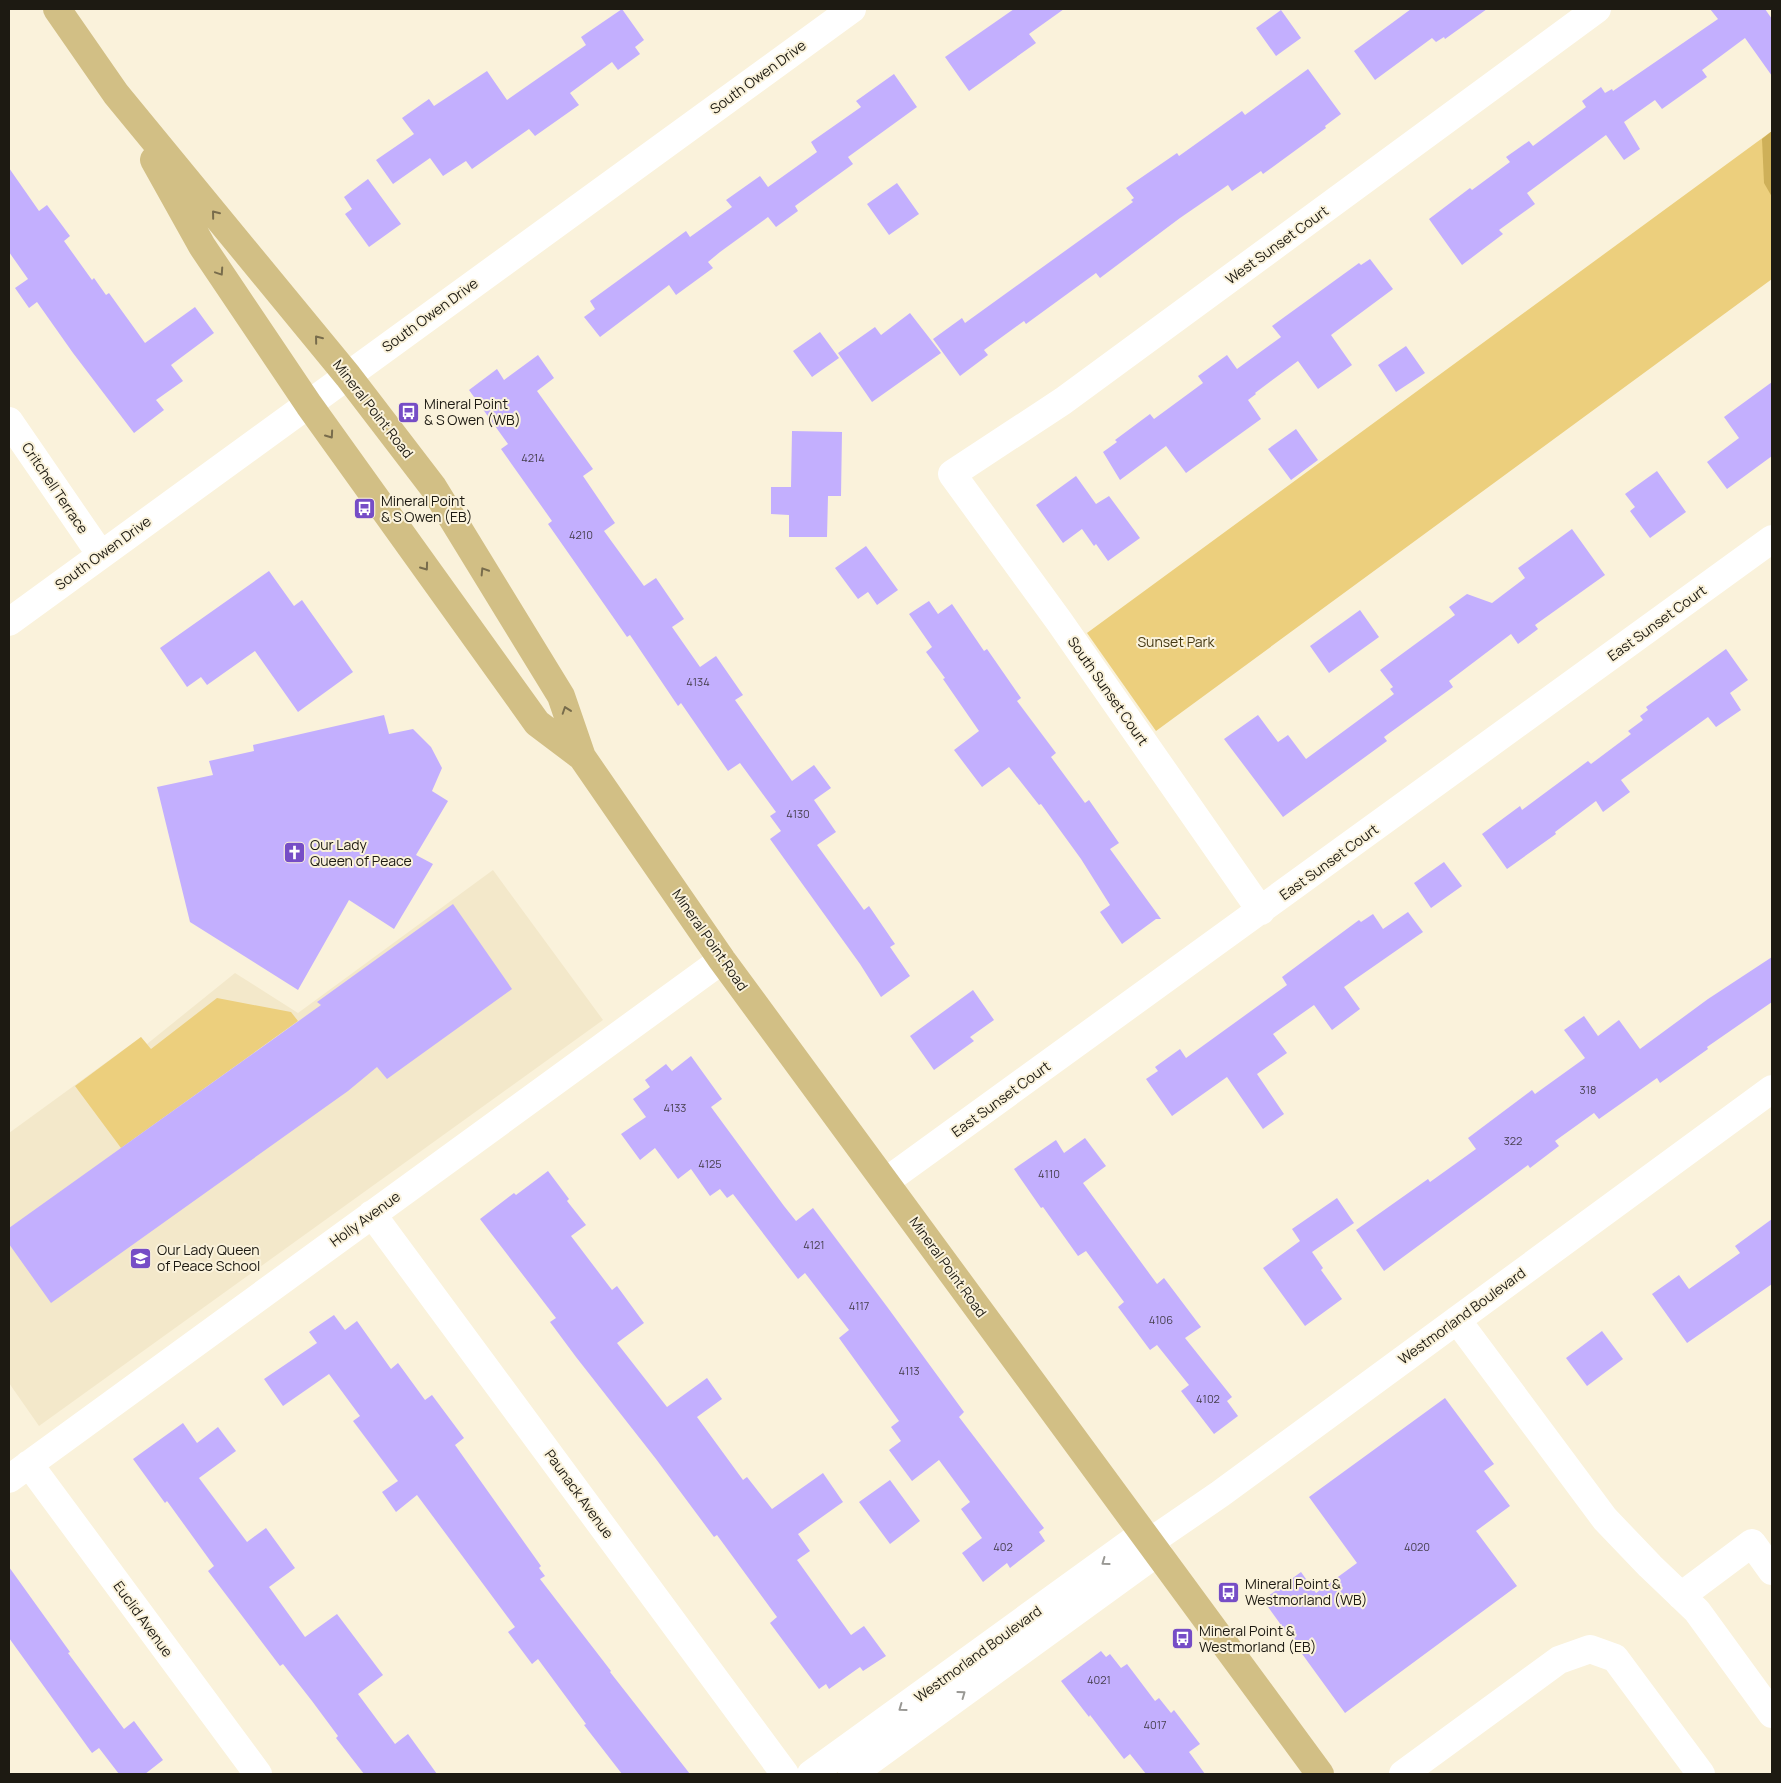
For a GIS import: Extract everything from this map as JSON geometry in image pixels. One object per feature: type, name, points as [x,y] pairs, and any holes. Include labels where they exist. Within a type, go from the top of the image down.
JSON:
[{"type":"main road","name":"Mineral Point Road","points":[[57,9],[116,94],[348,376],[433,487],[561,696],[582,757],[722,960],[1320,1774]]},
{"type":"main road","name":"Mineral Point Road","points":[[116,94],[202,246],[309,405],[538,723],[582,757]]},
{"type":"street","name":"South Owen Drive","points":[[9,622],[852,9]]},
{"type":"street","name":"West Sunset Court","points":[[952,474],[1063,401],[1597,9]]},
{"type":"street","name":"Critchell Terrace","points":[[9,421],[101,555]]},
{"type":"street","name":"South Sunset Court","points":[[952,474],[1059,621],[1260,912]]},
{"type":"street","name":"East Sunset Court","points":[[885,1182],[1772,540]]},
{"type":"street","name":"Holly Avenue","points":[[19,1472],[722,960]]},
{"type":"street","name":"Westmorland Boulevard","points":[[811,1774],[1220,1494],[1772,1089]]},
{"type":"street","name":"Paunack Avenue","points":[[372,1214],[785,1774]]},
{"type":"street","points":[[1456,1320],[1605,1519],[1696,1611],[1772,1714]]},
{"type":"street","name":"Euclid Avenue","points":[[19,1472],[258,1774]]},
{"type":"street","name":"Westmorland Boulevard","points":[[852,1774],[1151,1542]]},
{"type":"street","points":[[1681,1596],[1752,1543],[1772,1571]]},
{"type":"street","points":[[1402,1774],[1559,1660],[1590,1649],[1615,1658],[1701,1774]]},
{"type":"shaded area","points":[[1772,131],[1772,197],[1764,183],[1762,139]]},
{"type":"shaded area","name":"Our Lady Queen of Peace School","points":[[493,870],[603,1020],[39,1426],[9,1383],[9,1133],[141,1037],[147,1044],[235,973],[298,1013]]},
{"type":"green space","name":"Sunset Park","points":[[1772,131],[1772,279],[1156,731],[1087,633]]},
{"type":"green space","points":[[217,998],[291,1012],[298,1021],[121,1148],[75,1086],[141,1037],[151,1049]]},
{"type":"building","points":[[622,9],[644,40],[635,47],[640,54],[618,70],[612,62],[570,93],[579,105],[535,136],[529,129],[472,169],[466,161],[443,176],[430,158],[393,184],[376,160],[414,134],[402,118],[429,99],[434,106],[487,71],[507,100],[586,45],[581,37]]},
{"type":"building","points":[[1014,9],[1064,9],[1029,34],[1036,43],[969,91],[945,57]]},
{"type":"building","points":[[1411,9],[1487,9],[1445,39],[1444,37],[1436,42],[1432,38],[1375,80],[1354,51]]},
{"type":"building","points":[[1710,9],[1765,9],[1772,19],[1772,76],[1745,38],[1702,70],[1707,77],[1662,109],[1655,100],[1624,122],[1640,149],[1624,160],[1606,135],[1527,193],[1535,204],[1499,230],[1503,234],[1462,265],[1429,219],[1470,188],[1472,190],[1510,162],[1506,157],[1529,141],[1533,146],[1586,107],[1582,101],[1601,87],[1605,93],[1612,89],[1613,91],[1718,19]]},
{"type":"building","points":[[1281,10],[1301,38],[1276,56],[1256,28]]},
{"type":"building","points":[[1308,69],[1341,114],[1325,126],[1326,128],[1263,174],[1261,171],[1232,191],[1228,185],[1180,218],[1100,278],[1096,273],[1026,324],[1024,321],[984,350],[988,355],[960,376],[933,339],[962,318],[965,323],[1133,202],[1131,200],[1134,198],[1126,188],[1177,153],[1179,156],[1242,111],[1245,115]]},
{"type":"building","points":[[894,74],[917,107],[848,157],[853,164],[795,206],[798,211],[776,227],[768,217],[708,262],[713,268],[676,295],[669,285],[600,337],[584,317],[595,309],[590,301],[686,231],[690,237],[732,207],[726,200],[760,176],[768,187],[817,152],[811,142],[861,107],[856,101]]},
{"type":"building","points":[[9,168],[39,211],[47,205],[70,236],[64,241],[92,280],[94,278],[106,295],[109,293],[145,343],[195,307],[214,333],[171,365],[183,381],[156,400],[164,410],[134,433],[37,302],[29,308],[15,288],[28,279],[9,252]]},
{"type":"building","points":[[368,179],[401,224],[369,247],[345,214],[352,209],[344,197]]},
{"type":"building","points":[[897,183],[919,214],[889,235],[867,204]]},
{"type":"building","points":[[1370,259],[1393,289],[1331,335],[1352,365],[1318,389],[1298,361],[1248,400],[1261,419],[1186,473],[1166,446],[1120,480],[1103,452],[1117,442],[1115,440],[1150,414],[1154,419],[1203,383],[1198,376],[1227,355],[1237,369],[1281,337],[1272,326],[1359,263],[1361,265]]},
{"type":"building","points":[[910,313],[941,353],[872,402],[838,353],[875,327],[881,335]]},
{"type":"building","points":[[820,332],[839,358],[812,377],[793,351]]},
{"type":"building","points":[[1406,346],[1425,373],[1396,392],[1378,365]]},
{"type":"building","points":[[538,355],[554,378],[537,391],[593,469],[583,476],[615,523],[604,531],[644,586],[656,578],[684,619],[672,627],[700,667],[716,656],[743,695],[735,700],[792,781],[814,765],[831,788],[814,800],[836,832],[817,845],[864,910],[869,906],[895,944],[890,947],[910,976],[881,997],[860,964],[770,839],[781,831],[770,816],[776,812],[740,763],[728,771],[681,703],[678,706],[630,635],[627,637],[548,524],[552,521],[501,449],[508,444],[469,390],[497,369],[504,380]]},
{"type":"building","points":[[1772,382],[1772,456],[1727,489],[1707,462],[1739,438],[1724,417]]},
{"type":"building","points":[[1296,429],[1318,460],[1291,480],[1268,449]]},
{"type":"building","points":[[792,431],[842,432],[841,496],[828,496],[827,537],[789,537],[789,515],[771,514],[771,487],[791,487]]},
{"type":"building","points":[[1657,471],[1686,512],[1650,538],[1630,511],[1635,507],[1625,494]]},
{"type":"building","points":[[1076,476],[1096,504],[1109,496],[1140,538],[1108,561],[1082,529],[1063,543],[1036,505]]},
{"type":"building","points":[[1572,529],[1605,575],[1535,625],[1538,629],[1518,644],[1511,634],[1449,681],[1453,687],[1384,737],[1387,741],[1283,817],[1224,739],[1258,715],[1278,742],[1288,735],[1306,759],[1394,694],[1390,689],[1393,687],[1380,670],[1455,615],[1449,607],[1467,594],[1492,603],[1525,578],[1518,568]]},
{"type":"building","points":[[866,546],[898,590],[877,605],[868,592],[858,599],[835,568]]},
{"type":"building","points":[[269,571],[294,606],[302,600],[353,672],[298,712],[255,651],[207,685],[201,677],[187,687],[160,648]]},
{"type":"building","points":[[929,601],[938,614],[952,604],[984,651],[987,649],[1021,698],[1017,701],[1056,753],[1051,757],[1085,803],[1089,800],[1119,843],[1110,849],[1161,919],[1156,919],[1122,944],[1100,912],[1110,905],[1081,859],[1041,804],[1039,805],[1009,767],[982,787],[954,750],[979,731],[926,652],[932,647],[909,614]]},
{"type":"building","points":[[1360,610],[1379,637],[1329,673],[1310,646]]},
{"type":"building","points":[[1726,649],[1748,680],[1730,693],[1741,710],[1716,727],[1708,717],[1621,780],[1630,792],[1603,812],[1596,801],[1555,832],[1556,834],[1507,869],[1482,834],[1520,806],[1522,810],[1588,761],[1591,764],[1631,734],[1628,731],[1643,720],[1640,716],[1648,710],[1646,707]]},
{"type":"building","name":"Our Lady Queen of Peace","points":[[384,715],[389,734],[413,729],[431,747],[442,768],[432,791],[448,801],[416,855],[433,864],[394,929],[349,900],[298,990],[190,922],[157,787],[213,775],[209,761],[254,751],[253,745]]},
{"type":"building","points":[[1444,862],[1462,886],[1431,908],[1414,883]]},
{"type":"building","points":[[453,904],[512,989],[387,1079],[377,1067],[348,1091],[51,1303],[9,1244],[9,1228],[321,1005],[317,1002]]},
{"type":"building","points":[[1408,912],[1423,932],[1344,987],[1360,1009],[1332,1030],[1314,1005],[1273,1034],[1287,1053],[1257,1074],[1284,1114],[1263,1129],[1227,1077],[1172,1116],[1146,1079],[1158,1071],[1155,1067],[1180,1049],[1186,1058],[1287,985],[1282,977],[1359,920],[1361,922],[1373,914],[1383,929]]},
{"type":"building","points":[[1772,957],[1772,1002],[1707,1047],[1708,1049],[1660,1083],[1657,1078],[1599,1119],[1594,1113],[1555,1141],[1559,1146],[1530,1168],[1528,1165],[1384,1271],[1356,1230],[1428,1179],[1430,1182],[1476,1149],[1468,1138],[1532,1090],[1535,1094],[1585,1058],[1564,1030],[1584,1016],[1598,1036],[1619,1020],[1640,1049],[1708,999]]},
{"type":"building","points":[[973,990],[994,1020],[970,1037],[974,1041],[934,1070],[910,1036]]},
{"type":"building","points":[[691,1056],[722,1099],[711,1107],[784,1206],[796,1221],[813,1208],[964,1412],[959,1417],[1044,1528],[1039,1532],[1045,1541],[1010,1568],[1007,1563],[983,1582],[962,1553],[982,1538],[961,1509],[970,1502],[939,1460],[912,1481],[889,1450],[901,1441],[891,1427],[899,1421],[839,1338],[849,1330],[805,1273],[798,1279],[733,1194],[727,1198],[720,1189],[710,1196],[691,1169],[678,1179],[655,1148],[640,1160],[621,1134],[646,1117],[633,1099],[650,1087],[645,1080],[666,1064],[672,1071]]},
{"type":"building","points":[[1085,1138],[1106,1166],[1083,1183],[1157,1284],[1164,1278],[1201,1327],[1185,1338],[1232,1397],[1227,1401],[1238,1416],[1214,1434],[1181,1391],[1189,1385],[1157,1345],[1150,1350],[1118,1307],[1124,1302],[1086,1251],[1078,1256],[1014,1169],[1056,1140],[1064,1153]]},
{"type":"building","points":[[548,1171],[569,1199],[567,1201],[586,1225],[571,1236],[612,1290],[617,1286],[644,1323],[617,1343],[667,1407],[707,1378],[722,1399],[697,1417],[743,1480],[747,1477],[772,1509],[823,1473],[843,1502],[798,1534],[810,1551],[797,1560],[851,1635],[864,1626],[886,1656],[863,1671],[860,1667],[829,1689],[826,1684],[819,1689],[770,1623],[777,1617],[717,1535],[714,1537],[550,1322],[556,1318],[480,1219],[514,1193],[516,1195]]},
{"type":"building","points":[[1337,1198],[1354,1223],[1312,1252],[1323,1268],[1321,1270],[1342,1299],[1305,1326],[1263,1268],[1300,1241],[1292,1229]]},
{"type":"building","points":[[1772,1219],[1772,1284],[1687,1343],[1652,1294],[1679,1275],[1689,1289],[1740,1253],[1735,1246]]},
{"type":"building","points":[[334,1315],[345,1330],[357,1321],[391,1369],[398,1363],[425,1400],[432,1395],[464,1438],[455,1445],[541,1566],[539,1568],[545,1576],[540,1579],[690,1774],[622,1774],[584,1725],[586,1724],[538,1659],[532,1664],[508,1632],[515,1627],[417,1495],[396,1512],[382,1492],[398,1481],[353,1421],[360,1416],[329,1374],[283,1406],[264,1379],[317,1343],[309,1332]]},
{"type":"building","points":[[1602,1331],[1623,1359],[1587,1386],[1566,1358]]},
{"type":"building","points":[[1445,1398],[1494,1464],[1484,1471],[1510,1506],[1476,1531],[1517,1586],[1345,1713],[1263,1600],[1301,1572],[1316,1593],[1357,1563],[1309,1497]]},
{"type":"building","points":[[183,1423],[197,1443],[218,1427],[236,1451],[199,1478],[247,1542],[266,1528],[295,1568],[269,1587],[305,1637],[337,1614],[383,1675],[358,1694],[395,1744],[408,1734],[437,1774],[364,1774],[336,1738],[338,1736],[312,1701],[283,1664],[280,1666],[208,1571],[214,1566],[167,1501],[165,1503],[133,1459]]},
{"type":"building","points":[[890,1480],[920,1521],[890,1544],[859,1502]]},
{"type":"building","points":[[9,1567],[70,1652],[68,1653],[124,1729],[134,1721],[163,1760],[145,1774],[119,1774],[99,1748],[92,1753],[9,1638]]},
{"type":"building","points":[[1101,1651],[1106,1657],[1110,1654],[1121,1668],[1127,1664],[1155,1701],[1159,1698],[1171,1713],[1174,1710],[1200,1744],[1189,1752],[1205,1774],[1146,1774],[1130,1754],[1124,1759],[1061,1681]]},
{"type":"place","name":"Mineral Point & S Owen (WB)","points":[[408,412]]},
{"type":"place","name":"Mineral Point & S Owen (EB)","points":[[365,509]]},
{"type":"place","name":"Our Lady Queen of Peace","points":[[294,853]]},
{"type":"place","name":"Our Lady Queen of Peace School","points":[[141,1258]]},
{"type":"place","name":"Mineral Point & Westmorland (WB)","points":[[1229,1592]]},
{"type":"place","name":"Mineral Point & Westmorland (EB)","points":[[1183,1639]]}]
